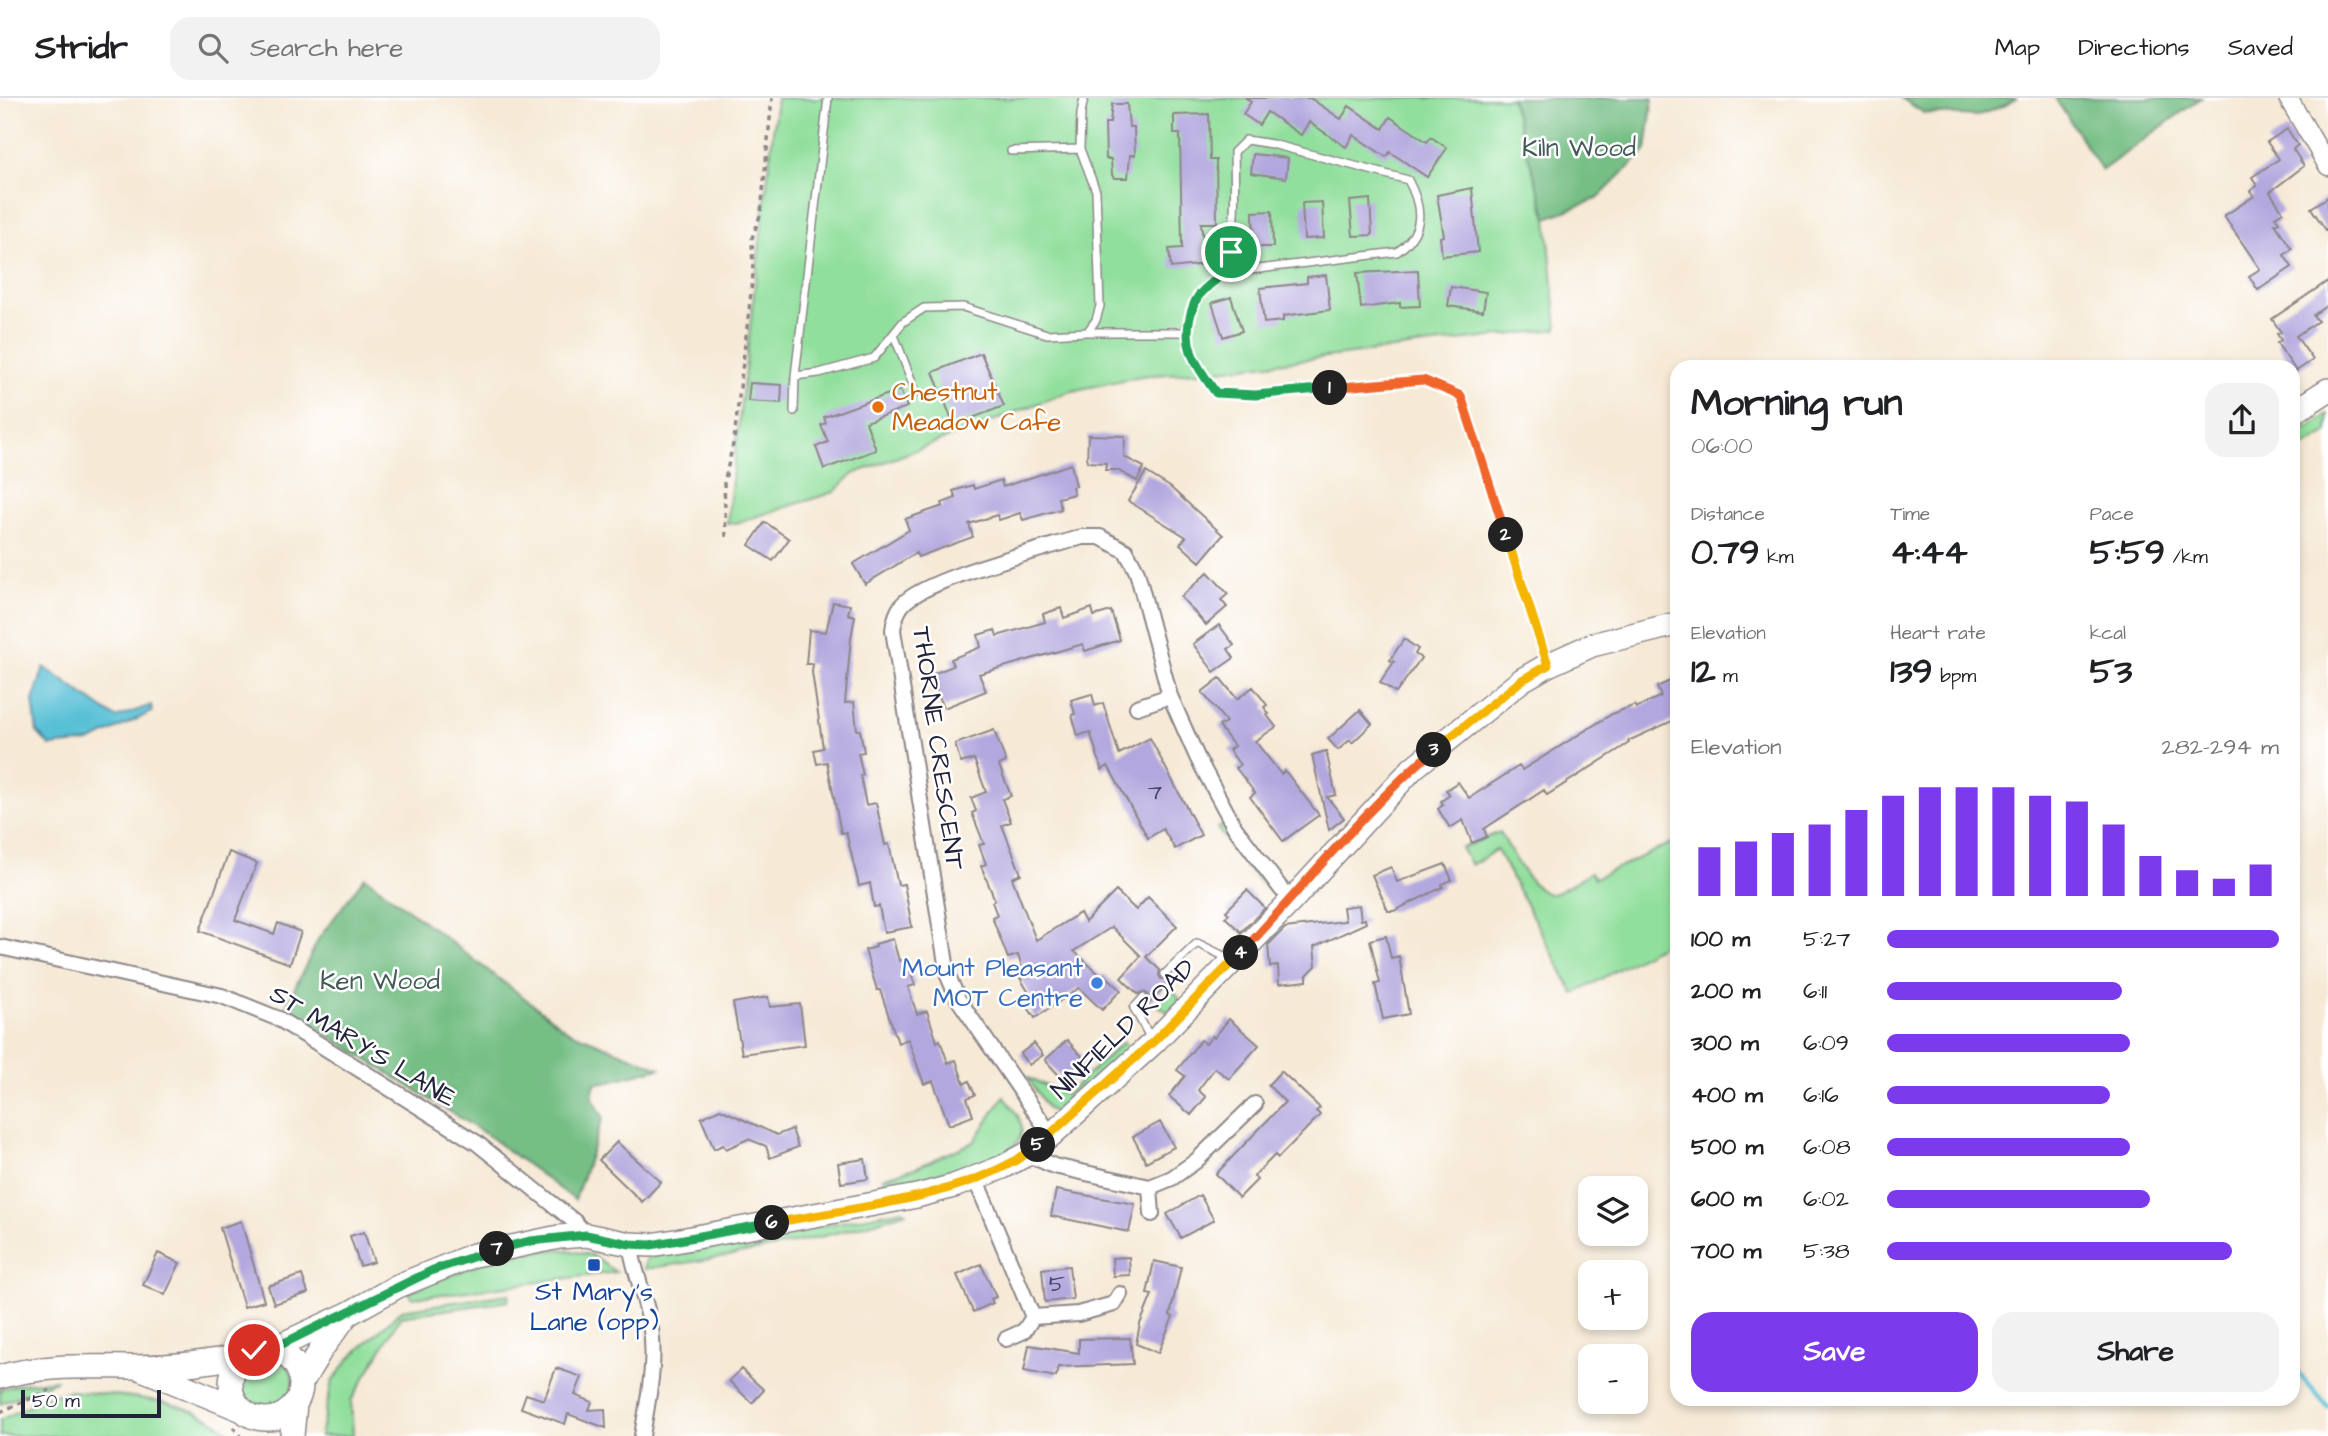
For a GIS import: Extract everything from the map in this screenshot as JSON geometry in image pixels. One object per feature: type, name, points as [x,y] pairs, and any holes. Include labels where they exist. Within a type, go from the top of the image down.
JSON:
[{"type":"main road","points":[[2300,408],[2328,390]]},
{"type":"main road","name":"NINFIELD ROAD","points":[[272,1349],[348,1314],[398,1286],[474,1255],[531,1241],[586,1235],[630,1244],[651,1245],[675,1241],[917,1196],[975,1178],[1027,1154],[1153,1042],[1234,961],[1413,768],[1522,680],[1548,665],[1592,645],[1670,626]]},
{"type":"main road","name":"NINFIELD ROAD","points":[[298,1394],[322,1348],[348,1314]]},
{"type":"main road","points":[[240,1421],[230,1391],[230,1381],[238,1362],[254,1350],[272,1349],[281,1352],[295,1363],[298,1394],[292,1436]]},
{"type":"main road","points":[[0,1377],[18,1372],[70,1366],[136,1367],[209,1363],[245,1355]]},
{"type":"main road","points":[[136,1367],[240,1421],[261,1436]]},
{"type":"main road","points":[[240,1421],[269,1419],[288,1412],[298,1394]]},
{"type":"street","points":[[2288,98],[2328,166]]},
{"type":"street","name":"THORNE CRESCENT","points":[[1051,1135],[958,999],[948,976],[893,630],[895,616],[902,604],[933,584],[1082,537],[1100,537],[1126,551],[1137,572],[1170,696],[1197,758],[1235,828],[1282,890]]},
{"type":"street","points":[[1138,707],[1170,696]]},
{"type":"street","name":"ST MARY'S LANE","points":[[0,947],[222,996],[279,1019],[477,1143],[575,1222],[586,1235]]},
{"type":"street","points":[[1027,1154],[1055,1166],[1150,1187],[1172,1178],[1196,1161],[1255,1104]]},
{"type":"street","points":[[975,1178],[1032,1317]]},
{"type":"street","points":[[1150,1187],[1152,1214]]},
{"type":"street","points":[[630,1244],[635,1273],[645,1298],[651,1326],[653,1373],[642,1436]]},
{"type":"street","points":[[1032,1317],[1078,1314],[1114,1304],[1120,1294]]},
{"type":"street","points":[[1006,1339],[1024,1331],[1032,1317]]},
{"type":"lane","points":[[793,411],[828,98]]},
{"type":"lane","points":[[1084,98],[1080,149],[1096,191],[1100,306],[1096,320],[1087,332]]},
{"type":"lane","points":[[1226,273],[1231,252],[1234,207],[1234,152],[1246,140],[1272,144],[1408,180],[1418,198],[1420,219],[1410,243],[1397,253],[1226,273],[1195,299],[1185,332],[1195,363],[1216,393],[1255,395],[1423,380],[1461,396],[1548,665]]},
{"type":"lane","points":[[1011,151],[1080,149]]},
{"type":"lane","points":[[795,376],[819,373],[874,358],[903,323],[924,308],[963,307],[1047,334],[1185,332]]},
{"type":"lane","points":[[894,335],[916,392]]},
{"type":"lane","points":[[1165,974],[1198,943],[1234,961]]},
{"type":"lane","points":[[1143,998],[1134,1008],[1153,1042]]},
{"type":"path","points":[[726,537],[724,483],[737,412],[753,275],[752,238],[761,213],[772,98]]},
{"type":"path","points":[[0,1412],[57,1388]]},
{"type":"green space","points":[[777,98],[1511,98],[1547,218],[1557,329],[1210,371],[1141,376],[1068,392],[853,474],[834,492],[736,523],[727,523]]},
{"type":"green space","name":"Kiln Wood","points":[[1511,98],[1653,98],[1646,150],[1597,199],[1547,218]]},
{"type":"green space","points":[[1901,98],[2016,98],[2006,105],[1976,116],[1924,113]]},
{"type":"green space","points":[[2055,98],[2201,98],[2102,170]]},
{"type":"green space","points":[[2328,415],[2328,432],[2300,450],[2300,433]]},
{"type":"green space","points":[[1222,825],[1271,887],[1269,890],[1217,828]]},
{"type":"green space","points":[[1500,832],[1530,879],[1545,893],[1552,894],[1591,872],[1595,878],[1670,844],[1670,940],[1574,994],[1497,850],[1471,865],[1461,848]]},
{"type":"green space","name":"Ken Wood","points":[[365,877],[568,1031],[660,1068],[595,1083],[592,1096],[603,1117],[575,1200],[487,1135],[285,1008],[319,938]]},
{"type":"green space","points":[[1173,989],[1180,1000],[1168,1012],[1157,1005]]},
{"type":"green space","points":[[1123,1042],[1131,1051],[1060,1115],[1048,1109],[1027,1077],[1066,1095]]},
{"type":"green space","points":[[1004,1096],[1021,1124],[1021,1135],[1014,1145],[1001,1155],[962,1171],[887,1189],[883,1178],[915,1168],[974,1142]]},
{"type":"green space","points":[[902,1210],[906,1212],[809,1240],[644,1269],[646,1260],[654,1255],[709,1248]]},
{"type":"green space","points":[[561,1249],[591,1255],[616,1272],[412,1298],[409,1292],[484,1262],[522,1253]]},
{"type":"green space","points":[[509,1294],[508,1301],[401,1316],[351,1401],[353,1436],[320,1436],[332,1382],[350,1358],[402,1310]]},
{"type":"green space","points":[[266,1356],[285,1364],[293,1383],[285,1402],[266,1410],[247,1402],[239,1383],[247,1364]]},
{"type":"green space","points":[[57,1380],[0,1404],[0,1389]]},
{"type":"green space","points":[[70,1391],[134,1397],[178,1406],[217,1423],[233,1436],[0,1436],[0,1420],[46,1397]]},
{"type":"water","points":[[44,667],[116,718],[151,705],[152,712],[89,742],[50,746],[37,732],[33,701]]},
{"type":"building","points":[[1246,98],[1310,98],[1341,119],[1349,106],[1383,129],[1390,117],[1427,142],[1431,137],[1447,148],[1427,177],[1390,152],[1386,157],[1353,135],[1346,147],[1309,122],[1301,135],[1267,112],[1259,125],[1243,114],[1251,102]]},
{"type":"building","points":[[1112,104],[1127,104],[1129,127],[1134,127],[1135,155],[1130,155],[1128,178],[1114,178],[1111,159],[1106,159],[1105,123],[1110,123]]},
{"type":"building","points":[[1209,114],[1210,160],[1216,160],[1217,223],[1201,223],[1206,264],[1171,268],[1169,249],[1182,248],[1180,134],[1174,134],[1174,115]]},
{"type":"building","points":[[2287,129],[2298,145],[2293,149],[2304,166],[2270,192],[2283,212],[2275,217],[2279,222],[2275,224],[2292,249],[2284,255],[2292,267],[2258,290],[2249,276],[2260,269],[2224,216],[2254,196],[2250,191],[2257,186],[2252,177],[2279,159],[2267,142]]},
{"type":"building","points":[[1253,154],[1288,158],[1286,178],[1251,173]]},
{"type":"building","points":[[1472,188],[1478,252],[1442,256],[1440,237],[1444,236],[1437,195]]},
{"type":"building","points":[[2328,197],[2328,233],[2311,208]]},
{"type":"building","points":[[1370,199],[1372,235],[1353,236],[1350,201]]},
{"type":"building","points":[[1322,202],[1324,238],[1304,239],[1302,203]]},
{"type":"building","points":[[1272,211],[1273,247],[1254,247],[1253,212]]},
{"type":"building","points":[[1418,270],[1420,306],[1400,307],[1400,303],[1361,308],[1357,273]]},
{"type":"building","points":[[1326,275],[1330,310],[1283,316],[1283,321],[1264,323],[1260,288],[1307,283],[1307,277]]},
{"type":"building","points":[[2328,281],[2328,305],[2313,315],[2318,321],[2296,336],[2313,360],[2300,368],[2300,360],[2289,360],[2277,343],[2281,340],[2277,334],[2281,332],[2272,319]]},
{"type":"building","points":[[1451,287],[1486,292],[1483,311],[1448,306]]},
{"type":"building","points":[[1231,297],[1242,331],[1223,337],[1212,303]]},
{"type":"building","points":[[981,353],[1004,406],[954,425],[933,372]]},
{"type":"building","points":[[750,383],[782,385],[781,403],[748,401]]},
{"type":"building","points":[[900,390],[907,407],[866,422],[876,450],[824,469],[816,447],[828,442],[821,425],[826,423],[824,417]]},
{"type":"building","points":[[1088,435],[1125,436],[1124,457],[1144,467],[1137,481],[1117,470],[1106,470],[1106,463],[1087,462]]},
{"type":"building","points":[[1071,464],[1076,486],[1072,487],[1074,494],[1058,498],[1061,509],[1023,520],[1020,513],[999,520],[997,515],[969,524],[973,537],[918,557],[916,553],[865,584],[853,564],[909,530],[905,519],[943,506],[942,503],[956,498],[953,491],[973,485],[974,489],[1001,480],[1003,487]]},
{"type":"building","points":[[1146,472],[1170,487],[1223,535],[1200,562],[1180,544],[1186,537],[1128,501]]},
{"type":"building","points":[[765,522],[789,539],[773,561],[749,545]]},
{"type":"building","points":[[1208,572],[1228,594],[1221,600],[1227,607],[1206,625],[1181,597]]},
{"type":"building","points":[[833,602],[850,605],[848,614],[855,616],[845,703],[854,702],[857,730],[860,730],[864,752],[858,753],[866,805],[876,803],[885,845],[889,844],[898,885],[904,884],[912,927],[884,932],[879,906],[874,907],[870,883],[859,886],[846,832],[841,833],[827,762],[817,764],[814,750],[823,748],[813,664],[806,664],[809,630],[826,632]]},
{"type":"building","points":[[1061,608],[1064,618],[1092,608],[1094,616],[1111,611],[1120,640],[1085,651],[1083,644],[979,674],[986,691],[944,708],[930,675],[953,666],[951,659],[981,647],[978,635],[995,630],[997,636],[1045,622],[1043,614]]},
{"type":"building","points":[[1219,625],[1234,645],[1228,649],[1234,658],[1214,672],[1193,644]]},
{"type":"building","points":[[1404,639],[1418,649],[1415,654],[1421,658],[1396,693],[1380,682],[1394,662],[1390,660]]},
{"type":"building","points":[[1220,678],[1237,699],[1253,687],[1267,705],[1264,707],[1269,714],[1267,715],[1276,727],[1255,741],[1281,774],[1285,771],[1319,815],[1283,841],[1250,797],[1255,793],[1236,768],[1240,765],[1229,750],[1234,746],[1219,726],[1226,722],[1202,692]]},
{"type":"building","points":[[1670,681],[1670,722],[1628,741],[1629,743],[1547,795],[1544,790],[1484,829],[1487,837],[1472,843],[1463,820],[1450,828],[1438,809],[1443,805],[1441,801],[1450,795],[1446,790],[1458,782],[1469,798],[1519,766],[1522,770],[1612,714],[1635,705],[1636,708],[1661,696],[1657,687]]},
{"type":"building","points":[[1092,694],[1095,706],[1103,703],[1119,754],[1150,738],[1201,835],[1175,849],[1163,829],[1148,838],[1108,766],[1102,770],[1090,732],[1078,736],[1071,700]]},
{"type":"building","points":[[1360,710],[1372,724],[1352,743],[1350,740],[1338,750],[1328,739]]},
{"type":"building","points":[[994,730],[1006,762],[999,765],[1011,796],[1002,799],[1011,822],[1002,825],[1021,874],[1012,878],[1036,940],[1080,913],[1085,922],[1116,891],[1136,910],[1148,897],[1177,926],[1146,957],[1160,970],[1161,979],[1171,980],[1148,1004],[1148,994],[1138,994],[1121,978],[1141,956],[1112,927],[1074,951],[1121,990],[1102,1010],[1079,988],[1035,1018],[1025,1003],[1032,998],[1020,978],[1025,977],[1018,955],[1008,958],[992,917],[997,915],[992,902],[995,900],[981,866],[986,864],[979,845],[984,844],[972,813],[976,811],[971,798],[986,792],[974,759],[961,763],[955,744]]},
{"type":"building","points":[[1326,751],[1336,795],[1327,797],[1344,818],[1329,830],[1312,755]]},
{"type":"building","points":[[229,852],[257,863],[235,920],[274,934],[278,923],[301,932],[290,964],[200,931]]},
{"type":"building","points":[[1445,864],[1452,880],[1394,911],[1388,911],[1372,875],[1391,867],[1397,882]]},
{"type":"building","points":[[1247,890],[1265,908],[1241,932],[1225,917],[1229,914],[1226,911]]},
{"type":"building","points":[[1359,905],[1361,920],[1365,919],[1366,923],[1314,947],[1316,966],[1307,975],[1307,981],[1279,984],[1278,966],[1270,967],[1268,945],[1285,928],[1345,921],[1343,907]]},
{"type":"building","points":[[1386,936],[1391,958],[1399,956],[1409,1014],[1383,1019],[1375,984],[1380,983],[1370,940]]},
{"type":"building","points":[[893,939],[899,961],[907,959],[915,985],[908,987],[917,1014],[927,1011],[937,1042],[940,1040],[948,1063],[956,1060],[964,1084],[969,1081],[975,1095],[967,1098],[973,1116],[949,1125],[933,1081],[924,1084],[908,1039],[898,1043],[880,990],[877,990],[865,950]]},
{"type":"building","points":[[768,997],[770,1007],[800,1004],[805,1045],[742,1054],[733,1003]]},
{"type":"building","points":[[1229,1019],[1259,1045],[1229,1079],[1215,1068],[1198,1090],[1206,1097],[1191,1115],[1169,1096],[1185,1076],[1177,1070],[1201,1040],[1206,1044],[1212,1036],[1214,1038]]},
{"type":"building","points":[[1067,1040],[1089,1064],[1067,1084],[1045,1060]]},
{"type":"building","points":[[1034,1043],[1043,1055],[1029,1065],[1020,1054]]},
{"type":"building","points":[[1281,1071],[1320,1108],[1316,1111],[1320,1115],[1278,1158],[1275,1155],[1254,1176],[1257,1180],[1239,1198],[1216,1174],[1285,1102],[1268,1085]]},
{"type":"building","points":[[720,1109],[777,1135],[792,1129],[798,1147],[770,1158],[766,1146],[748,1139],[726,1149],[723,1145],[714,1149],[701,1118]]},
{"type":"building","points":[[1160,1122],[1174,1147],[1146,1162],[1133,1137]]},
{"type":"building","points":[[617,1142],[661,1182],[642,1202],[599,1160]]},
{"type":"building","points":[[865,1159],[868,1179],[841,1183],[838,1163]]},
{"type":"building","points":[[1056,1190],[1135,1204],[1129,1232],[1051,1216]]},
{"type":"building","points":[[1200,1195],[1214,1220],[1181,1238],[1167,1214]]},
{"type":"building","points":[[241,1221],[264,1301],[244,1307],[220,1228]]},
{"type":"building","points":[[364,1232],[374,1262],[360,1266],[350,1236]]},
{"type":"building","points":[[158,1253],[180,1263],[165,1295],[143,1285]]},
{"type":"building","points":[[1129,1257],[1130,1275],[1113,1276],[1112,1258]]},
{"type":"building","points":[[1154,1261],[1181,1267],[1170,1315],[1173,1317],[1158,1353],[1136,1344],[1140,1324],[1152,1295],[1147,1294]]},
{"type":"building","points":[[981,1264],[996,1297],[991,1299],[993,1303],[973,1312],[957,1275]]},
{"type":"building","points":[[1069,1266],[1073,1299],[1045,1302],[1042,1269]]},
{"type":"building","points":[[302,1275],[308,1293],[274,1304],[268,1286]]},
{"type":"building","points":[[1130,1338],[1133,1364],[1058,1367],[1056,1377],[1024,1371],[1029,1345],[1079,1353],[1079,1339]]},
{"type":"building","points":[[556,1368],[582,1377],[575,1395],[592,1402],[589,1410],[605,1409],[606,1428],[568,1414],[565,1424],[521,1408],[526,1394],[544,1400]]},
{"type":"building","points":[[741,1369],[764,1390],[752,1403],[729,1381]]},
{"type":"waterway","points":[[2300,1375],[2328,1407]]},
{"type":"place","name":"Chestnut Meadow Cafe","points":[[878,407]]},
{"type":"place","name":"Mount Pleasant MOT Centre","points":[[1097,983]]},
{"type":"place","name":"St Mary's Lane (opp)","points":[[594,1265]]},
{"type":"route","points":[[254,1350],[272,1349],[433,1270],[474,1255],[531,1241],[586,1235],[630,1244],[651,1245],[917,1196],[954,1186],[1003,1167],[1027,1154],[1051,1135],[1153,1042],[1291,901],[1413,768],[1522,680],[1548,665],[1461,396],[1423,380],[1255,395],[1216,393],[1195,363],[1185,332],[1195,299],[1226,273],[1231,252]]}]
